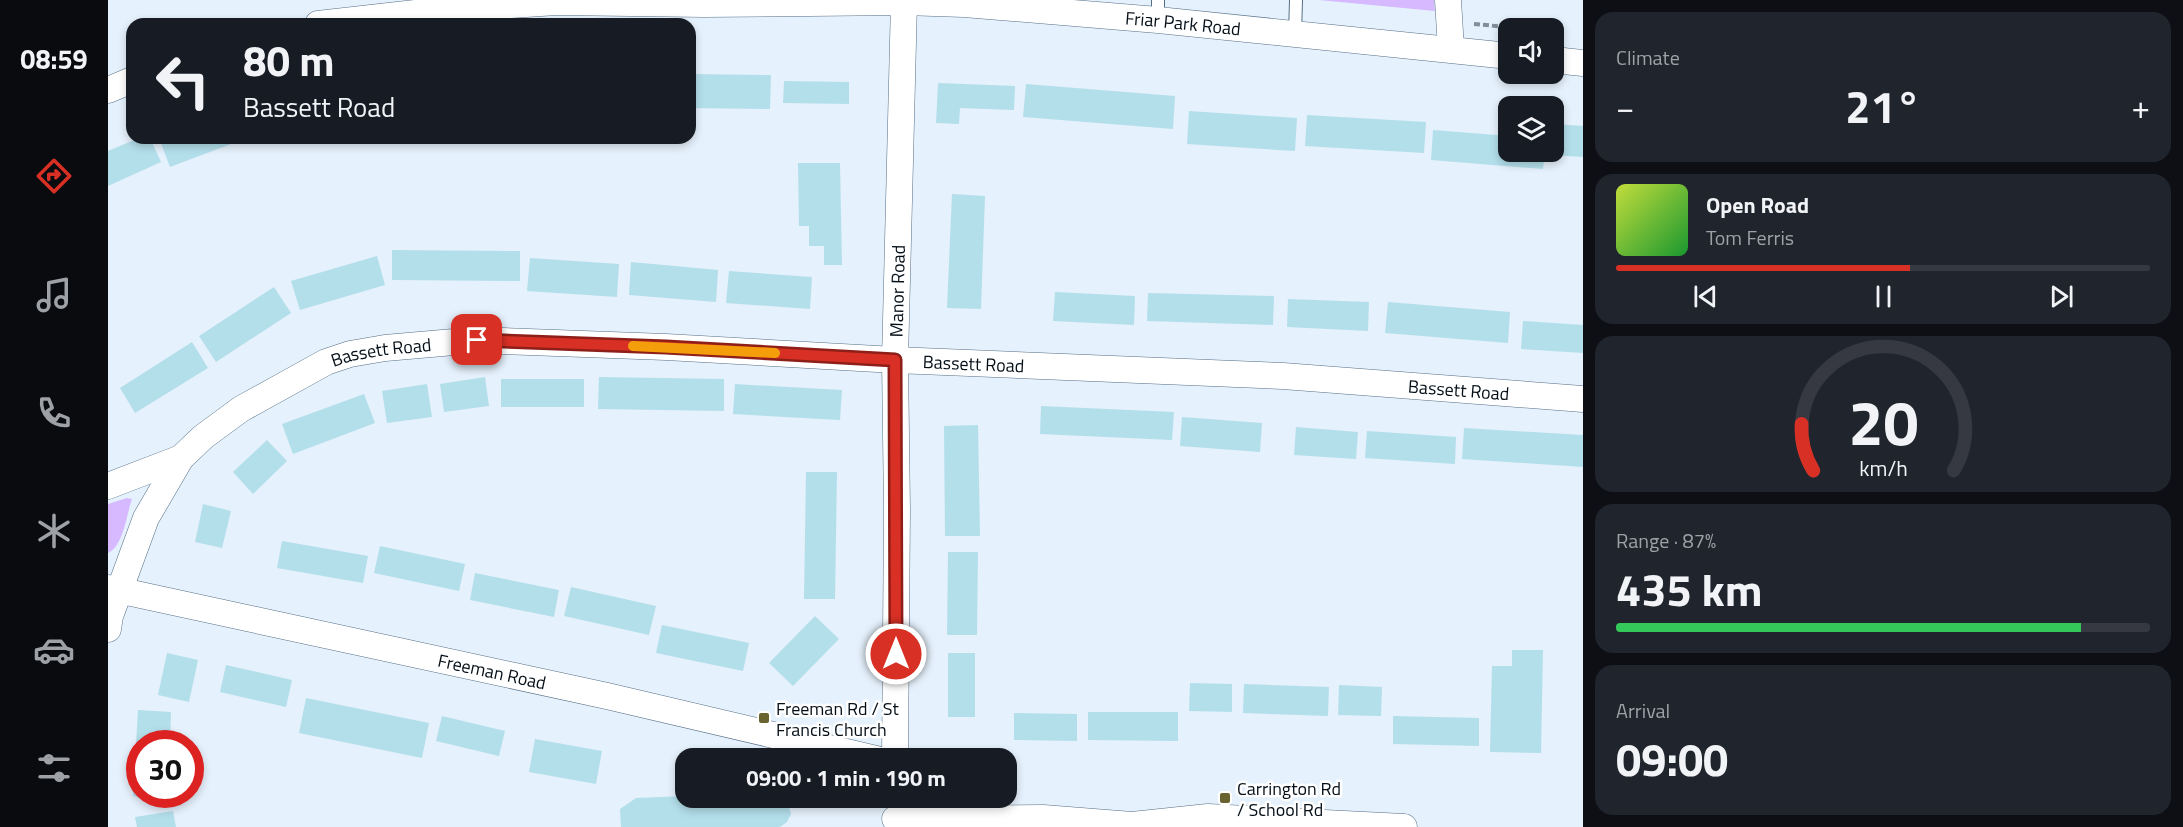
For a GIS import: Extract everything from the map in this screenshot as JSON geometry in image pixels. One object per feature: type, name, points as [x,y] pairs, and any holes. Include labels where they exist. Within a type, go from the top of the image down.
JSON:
[{"type":"street","name":"Friar Park Road","points":[[371,18],[556,1],[904,2],[1158,10],[1295,34],[1498,55]]},
{"type":"street","name":"Manor Road","points":[[895,748],[897,510],[895,360],[904,2]]},
{"type":"street","points":[[1448,11],[1451,50]]},
{"type":"street","points":[[1564,61],[1583,63]]},
{"type":"street","points":[[108,90],[126,82]]},
{"type":"street","name":"Bassett Road","points":[[108,629],[113,589],[146,518],[181,458],[203,437],[241,409],[292,379],[326,362],[350,354],[385,348],[477,340],[666,347],[895,360],[1284,376],[1583,399]]},
{"type":"street","name":"Bassett Road","points":[[108,486],[181,458]]},
{"type":"street","name":"Freeman Road","points":[[113,589],[607,696],[829,748]]},
{"type":"street","points":[[895,815],[1043,818],[1132,825],[1208,817],[1404,827]]},
{"type":"lane","points":[[1295,34],[1296,0]]},
{"type":"path","points":[[1448,11],[1498,23]]},
{"type":"shaded area","points":[[1319,0],[1434,0],[1435,11]]},
{"type":"shaded area","points":[[127,498],[132,499],[121,538],[108,553],[108,504]]},
{"type":"building","points":[[696,74],[771,75],[770,109],[696,108]]},
{"type":"building","points":[[784,81],[849,82],[849,104],[783,103]]},
{"type":"building","points":[[938,83],[1015,86],[1014,110],[960,108],[959,124],[936,123]]},
{"type":"building","points":[[1026,84],[1175,96],[1173,129],[1023,117]]},
{"type":"building","points":[[1189,111],[1297,118],[1295,151],[1187,144]]},
{"type":"building","points":[[1307,115],[1426,122],[1424,153],[1305,146]]},
{"type":"building","points":[[1564,125],[1583,126],[1583,157],[1564,156]]},
{"type":"building","points":[[1433,130],[1498,135],[1498,162],[1544,162],[1543,169],[1431,160]]},
{"type":"building","points":[[126,143],[153,144],[161,162],[108,186],[108,151]]},
{"type":"building","points":[[161,144],[231,144],[170,167]]},
{"type":"building","points":[[798,163],[840,163],[842,265],[824,265],[824,246],[809,246],[809,226],[799,226]]},
{"type":"building","points":[[952,194],[985,196],[981,309],[947,308]]},
{"type":"building","points":[[392,250],[520,251],[520,281],[392,280]]},
{"type":"building","points":[[377,256],[385,285],[300,310],[291,281]]},
{"type":"building","points":[[530,258],[619,264],[617,297],[527,291]]},
{"type":"building","points":[[631,262],[718,270],[716,302],[629,295]]},
{"type":"building","points":[[729,271],[812,277],[810,309],[726,303]]},
{"type":"building","points":[[274,287],[291,313],[216,362],[199,336]]},
{"type":"building","points":[[1055,292],[1135,296],[1134,325],[1053,321]]},
{"type":"building","points":[[1148,293],[1274,296],[1273,325],[1147,321]]},
{"type":"building","points":[[1288,299],[1369,302],[1368,331],[1287,327]]},
{"type":"building","points":[[1388,302],[1510,312],[1508,343],[1385,333]]},
{"type":"building","points":[[1523,321],[1583,325],[1583,353],[1521,349]]},
{"type":"building","points":[[192,342],[208,368],[135,413],[120,388]]},
{"type":"building","points":[[485,377],[489,406],[444,412],[440,384]]},
{"type":"building","points":[[599,377],[724,379],[724,411],[598,409]]},
{"type":"building","points":[[501,379],[584,379],[584,407],[501,407]]},
{"type":"building","points":[[427,384],[432,417],[387,423],[382,391]]},
{"type":"building","points":[[735,384],[842,390],[840,420],[733,414]]},
{"type":"building","points":[[364,394],[375,423],[293,454],[282,424]]},
{"type":"building","points":[[1041,406],[1174,412],[1172,440],[1040,434]]},
{"type":"building","points":[[1182,417],[1262,423],[1260,452],[1180,446]]},
{"type":"building","points":[[978,425],[980,536],[945,536],[944,426]]},
{"type":"building","points":[[1296,427],[1358,432],[1356,459],[1294,455]]},
{"type":"building","points":[[1464,428],[1583,435],[1583,467],[1462,459]]},
{"type":"building","points":[[1367,431],[1456,437],[1455,464],[1365,458]]},
{"type":"building","points":[[267,440],[287,461],[253,494],[233,472]]},
{"type":"building","points":[[806,472],[837,472],[835,599],[804,599]]},
{"type":"building","points":[[203,504],[231,511],[222,548],[195,542]]},
{"type":"building","points":[[282,541],[368,556],[363,583],[277,568]]},
{"type":"building","points":[[380,546],[465,564],[459,591],[374,573]]},
{"type":"building","points":[[948,552],[978,552],[977,635],[947,635]]},
{"type":"building","points":[[475,573],[559,590],[554,617],[470,600]]},
{"type":"building","points":[[571,587],[656,606],[649,635],[564,616]]},
{"type":"building","points":[[815,616],[839,639],[793,686],[769,663]]},
{"type":"building","points":[[662,625],[749,643],[743,671],[656,653]]},
{"type":"building","points":[[1512,650],[1543,650],[1541,753],[1490,752],[1492,666],[1512,666]]},
{"type":"building","points":[[167,653],[198,660],[189,702],[158,695]]},
{"type":"building","points":[[948,653],[975,653],[975,717],[948,717]]},
{"type":"building","points":[[226,665],[292,680],[286,707],[220,692]]},
{"type":"building","points":[[1190,683],[1232,684],[1232,712],[1189,711]]},
{"type":"building","points":[[1244,684],[1329,687],[1328,716],[1243,713]]},
{"type":"building","points":[[1339,685],[1382,687],[1381,716],[1338,715]]},
{"type":"building","points":[[306,698],[429,723],[422,758],[299,733]]},
{"type":"building","points":[[138,710],[171,712],[170,730],[137,730]]},
{"type":"building","points":[[1088,712],[1178,712],[1178,741],[1088,740]]},
{"type":"building","points":[[1014,713],[1077,714],[1077,741],[1014,740]]},
{"type":"building","points":[[442,716],[505,731],[499,756],[436,741]]},
{"type":"building","points":[[1393,716],[1479,718],[1479,746],[1393,744]]},
{"type":"building","points":[[535,739],[602,751],[596,784],[529,772]]},
{"type":"building","points":[[675,796],[675,808],[789,808],[791,814],[787,822],[780,827],[621,827],[620,809],[636,798]]},
{"type":"building","points":[[173,811],[176,827],[137,827],[135,817]]},
{"type":"slow traffic","points":[[633,346],[775,353]]},
{"type":"place","name":"Freeman Rd / St Francis Church","points":[[764,718]]},
{"type":"place","name":"Carrington Rd / School Rd","points":[[1225,798]]},
{"type":"route","points":[[477,340],[666,347],[895,360],[896,654]]}]
